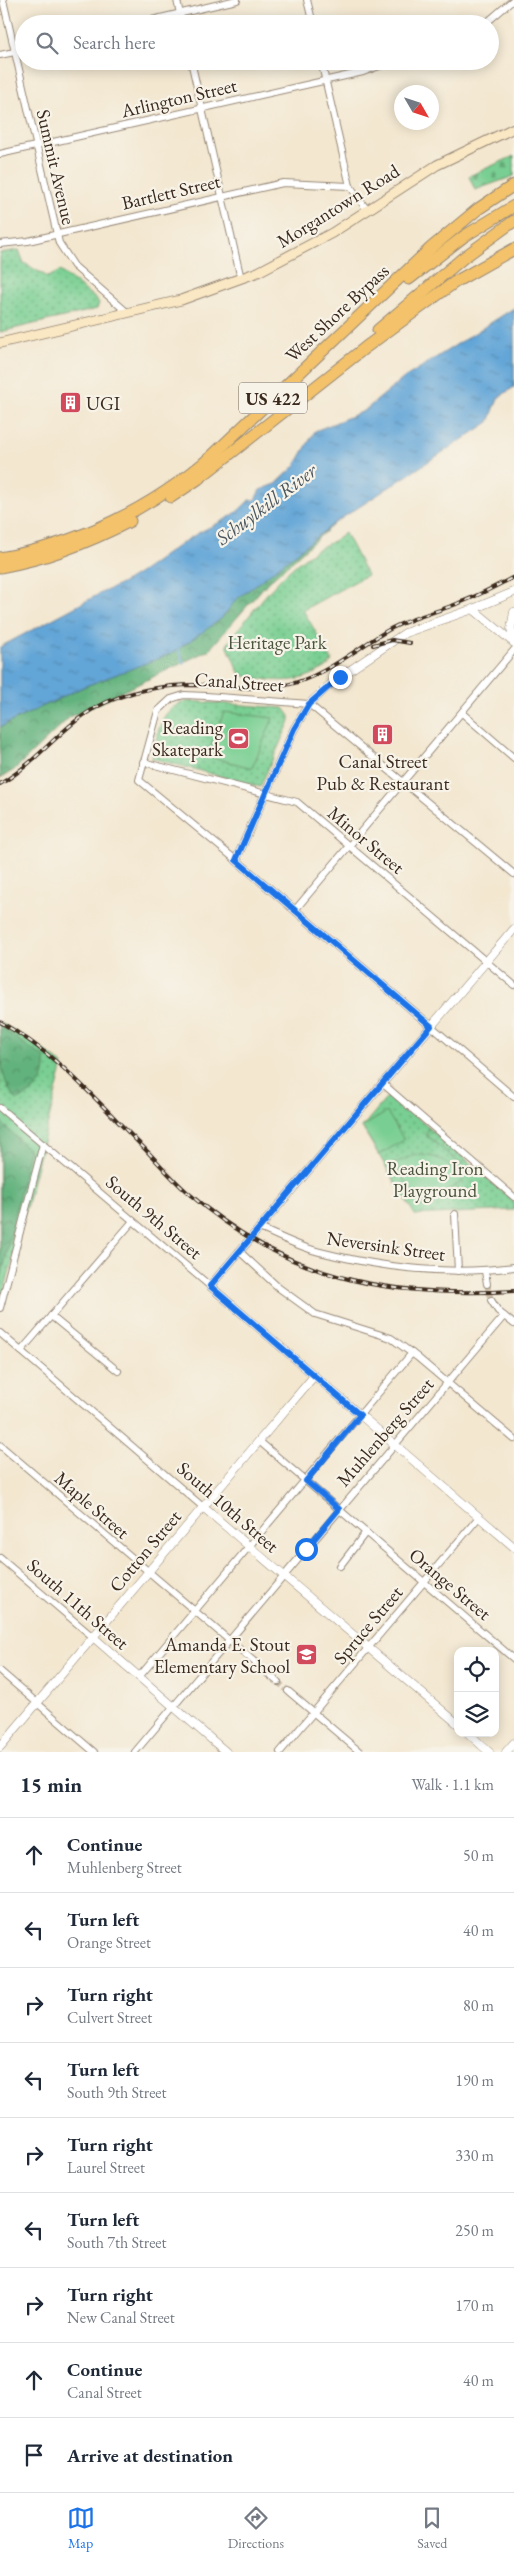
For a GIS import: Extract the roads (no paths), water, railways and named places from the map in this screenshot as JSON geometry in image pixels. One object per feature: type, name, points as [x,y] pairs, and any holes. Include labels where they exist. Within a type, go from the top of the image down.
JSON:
[{"type":"highway","name":"West Shore Bypass","points":[[0,558],[74,538],[105,525],[154,499],[213,455],[432,248],[478,209],[514,185]]},
{"type":"highway","points":[[303,369],[434,259],[480,226],[514,206]]},
{"type":"highway","points":[[312,389],[441,277],[514,221]]},
{"type":"highway","name":"West Shore Bypass","points":[[0,567],[38,559],[80,545],[154,508],[198,479],[312,389],[455,282],[514,249]]},
{"type":"main road","name":"Morgantown Road","points":[[0,343],[128,313],[188,297],[241,279],[308,247],[437,165],[514,128]]},
{"type":"street","name":"Summit Avenue","points":[[3,0],[15,52]]},
{"type":"street","points":[[176,0],[180,13]]},
{"type":"street","points":[[172,15],[237,0]]},
{"type":"street","points":[[307,0],[311,15]]},
{"type":"street","points":[[496,15],[514,0]]},
{"type":"street","points":[[0,55],[15,52]]},
{"type":"street","name":"Summit Avenue","points":[[19,70],[56,234],[69,261],[128,313]]},
{"type":"street","points":[[193,70],[241,279]]},
{"type":"street","points":[[323,70],[350,186],[367,210]]},
{"type":"street","name":"Arlington Street","points":[[0,154],[368,70]]},
{"type":"street","name":"Bartlett Street","points":[[0,244],[56,234],[283,184],[350,186]]},
{"type":"street","name":"Canal Street","points":[[236,860],[139,780],[158,712],[171,699],[191,696],[309,704],[334,682],[392,640],[423,625],[473,609],[514,592]]},
{"type":"street","points":[[473,609],[514,643]]},
{"type":"street","points":[[514,612],[511,629],[514,638]]},
{"type":"street","points":[[295,910],[514,650]]},
{"type":"street","points":[[514,874],[309,704],[294,729],[236,860],[514,1097]]},
{"type":"street","points":[[462,713],[514,758]]},
{"type":"street","name":"Minor Street","points":[[143,762],[297,802],[514,985]]},
{"type":"street","points":[[210,1286],[514,929]]},
{"type":"street","points":[[382,1083],[514,1197]]},
{"type":"street","name":"South 9th Street","points":[[0,1108],[514,1547]]},
{"type":"street","points":[[0,1308],[42,1144]]},
{"type":"street","points":[[455,1214],[458,1271]]},
{"type":"street","points":[[20,1351],[133,1221]]},
{"type":"street","name":"Neversink Street","points":[[259,1228],[320,1252],[413,1269],[485,1271],[514,1267]]},
{"type":"street","points":[[239,1251],[306,1309],[391,1338],[412,1353],[514,1439]]},
{"type":"street","points":[[485,1271],[487,1284]]},
{"type":"street","points":[[491,1300],[492,1305],[514,1324]]},
{"type":"street","points":[[51,1316],[118,1371]]},
{"type":"street","name":"Muhlenberg Street","points":[[135,1752],[504,1316]]},
{"type":"street","name":"South 10th Street","points":[[0,1333],[454,1721]]},
{"type":"street","points":[[139,1677],[412,1353]]},
{"type":"street","name":"Cotton Street","points":[[0,1747],[314,1376]]},
{"type":"street","name":"Orange Street","points":[[259,1441],[514,1659]]},
{"type":"street","name":"Maple Street","points":[[0,1445],[257,1664]]},
{"type":"street","name":"Spruce Street","points":[[280,1752],[479,1517]]},
{"type":"street","points":[[340,1566],[366,1532]]},
{"type":"street","name":"South 11th Street","points":[[0,1558],[226,1752]]},
{"type":"street","points":[[0,1671],[94,1752]]},
{"type":"street","points":[[268,1674],[278,1682]]},
{"type":"street","points":[[288,1691],[360,1752]]},
{"type":"street","points":[[473,1737],[490,1752]]},
{"type":"street","points":[[506,1752],[514,1743]]},
{"type":"water","name":"Schuylkill River","points":[[514,308],[514,387],[498,398],[489,422],[336,522],[236,600],[221,619],[173,653],[83,687],[0,727],[0,647],[127,581],[184,542],[230,516],[249,500],[255,500],[260,490],[276,484],[295,466],[315,431],[364,411],[404,378]]},
{"type":"waterway","points":[[178,647],[184,664]]},
{"type":"tunnel","points":[[487,1284],[491,1300]]},
{"type":"tunnel","points":[[257,1664],[268,1674]]},
{"type":"tunnel","points":[[278,1682],[288,1691]]},
{"type":"railway","points":[[0,784],[28,764],[78,719],[107,702],[139,691],[174,686],[264,688],[301,681],[341,661],[392,628],[466,600],[514,577]]},
{"type":"railway","points":[[373,645],[392,640],[410,643]]},
{"type":"railway","points":[[0,1022],[20,1034],[58,1063],[187,1192],[224,1222],[262,1245],[300,1263],[340,1277],[380,1286],[423,1291],[514,1291]]},
{"type":"place","name":"UGI","points":[[70,403]]},
{"type":"place","name":"Canal Street Pub & Restaurant","points":[[383,735]]},
{"type":"place","name":"Reading Skatepark","points":[[239,738]]},
{"type":"place","name":"Amanda E. Stout Elementary School","points":[[306,1655]]},
{"type":"park label","name":"Heritage Park","points":[[277,642]]},
{"type":"park label","name":"Reading Iron Playground","points":[[435,1179]]}]
